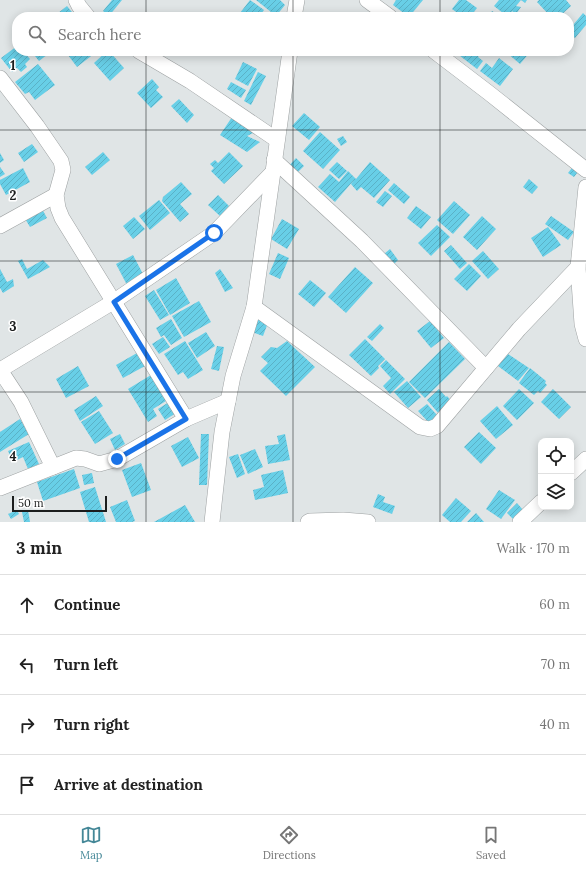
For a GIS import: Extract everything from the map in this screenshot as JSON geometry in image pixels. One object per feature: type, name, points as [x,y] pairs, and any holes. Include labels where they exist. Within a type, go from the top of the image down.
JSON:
[{"type":"street","points":[[76,0],[84,12]]},
{"type":"street","points":[[295,12],[297,0]]},
{"type":"street","points":[[367,0],[383,12]]},
{"type":"street","points":[[148,56],[190,81],[277,140]]},
{"type":"street","points":[[212,522],[222,432],[228,401],[233,376],[254,307],[289,56]]},
{"type":"street","points":[[441,56],[586,170]]},
{"type":"street","points":[[0,78],[61,161],[63,170],[56,195],[58,208],[62,218],[186,419]]},
{"type":"street","points":[[53,467],[21,402],[0,370],[114,302],[214,233],[273,166]]},
{"type":"street","points":[[273,166],[362,241],[486,368]]},
{"type":"street","points":[[586,187],[578,267],[582,324],[586,339]]},
{"type":"street","points":[[0,226],[56,195]]},
{"type":"street","points":[[254,307],[420,427],[430,429],[437,426],[519,329],[578,267]]},
{"type":"street","points":[[0,488],[76,458],[85,459],[99,464],[117,459],[186,419],[228,401]]},
{"type":"street","points":[[574,470],[586,459]]},
{"type":"street","points":[[520,522],[538,505]]},
{"type":"street","points":[[308,522],[343,520],[368,522]]},
{"type":"building","points":[[112,0],[122,0],[112,12],[103,11]]},
{"type":"building","points":[[250,0],[264,10],[263,12],[241,12]]},
{"type":"building","points":[[256,0],[280,0],[285,5],[279,12],[271,12]]},
{"type":"building","points":[[396,0],[423,0],[413,12],[402,12],[393,5]]},
{"type":"building","points":[[459,0],[466,0],[477,8],[474,12],[456,12],[452,9]]},
{"type":"building","points":[[499,0],[521,0],[516,6],[521,7],[517,12],[502,12],[494,6]]},
{"type":"building","points":[[539,0],[566,0],[571,6],[564,12],[546,12],[537,2]]},
{"type":"building","points":[[67,6],[72,12],[59,12]]},
{"type":"building","points":[[583,13],[586,16],[586,25],[575,38],[574,24]]},
{"type":"building","points":[[12,50],[12,56],[27,56],[30,59],[25,64],[27,67],[21,72],[17,68],[12,72],[1,58]]},
{"type":"building","points":[[35,56],[46,56],[39,61]]},
{"type":"building","points":[[69,56],[91,56],[77,67]]},
{"type":"building","points":[[102,56],[113,56],[124,68],[110,81],[94,63]]},
{"type":"building","points":[[460,56],[479,56],[483,61],[477,69]]},
{"type":"building","points":[[511,56],[527,56],[520,64]]},
{"type":"building","points":[[499,58],[513,69],[500,86],[480,71],[486,63],[492,68]]},
{"type":"building","points":[[243,62],[257,69],[248,86],[235,79]]},
{"type":"building","points":[[38,64],[55,85],[35,100],[29,92],[25,94],[15,82]]},
{"type":"building","points":[[258,72],[266,76],[251,105],[244,101]]},
{"type":"building","points":[[152,79],[159,87],[156,90],[163,97],[151,108],[137,93]]},
{"type":"building","points":[[231,82],[246,90],[241,98],[227,89]]},
{"type":"building","points":[[179,99],[194,115],[187,123],[171,106]]},
{"type":"building","points":[[304,113],[320,127],[309,140],[292,126]]},
{"type":"building","points":[[232,117],[255,132],[247,136],[260,142],[247,152],[220,135]]},
{"type":"building","points":[[320,132],[340,150],[323,169],[303,151]]},
{"type":"building","points":[[343,136],[347,142],[341,146],[337,139]]},
{"type":"building","points":[[32,144],[38,152],[24,162],[18,153]]},
{"type":"building","points":[[103,152],[110,160],[92,175],[85,167]]},
{"type":"building","points":[[229,152],[243,166],[224,184],[211,171],[214,168],[210,164],[215,160],[218,163]]},
{"type":"building","points":[[0,153],[4,160],[0,163]]},
{"type":"building","points":[[296,158],[304,166],[295,175],[287,168]]},
{"type":"building","points":[[337,162],[347,171],[339,179],[329,170]]},
{"type":"building","points":[[370,162],[390,180],[374,198],[361,187],[357,191],[351,184],[354,180],[335,202],[318,187],[330,174],[339,182],[348,171],[356,179]]},
{"type":"building","points":[[575,164],[581,168],[574,177],[568,173]]},
{"type":"building","points":[[0,167],[5,174],[0,177]]},
{"type":"building","points":[[23,168],[30,182],[6,195],[0,184],[0,180]]},
{"type":"building","points":[[529,179],[538,187],[532,194],[523,187]]},
{"type":"building","points":[[181,182],[192,194],[180,204],[189,214],[180,222],[162,201],[163,197]]},
{"type":"building","points":[[394,183],[410,197],[404,204],[388,190]]},
{"type":"building","points":[[385,191],[392,196],[383,207],[376,202]]},
{"type":"building","points":[[218,195],[229,206],[220,216],[208,205]]},
{"type":"building","points":[[159,200],[170,213],[150,230],[139,216]]},
{"type":"building","points":[[454,201],[470,215],[453,234],[437,220]]},
{"type":"building","points":[[416,206],[431,217],[421,229],[407,218]]},
{"type":"building","points":[[41,207],[47,218],[30,227],[24,217]]},
{"type":"building","points":[[482,216],[496,229],[477,250],[463,237]]},
{"type":"building","points":[[551,216],[574,232],[568,240],[545,224]]},
{"type":"building","points":[[134,217],[145,229],[133,239],[123,226]]},
{"type":"building","points":[[282,219],[299,229],[287,249],[271,239]]},
{"type":"building","points":[[437,225],[450,237],[431,256],[418,243]]},
{"type":"building","points":[[548,227],[561,245],[543,257],[531,238]]},
{"type":"building","points":[[451,245],[467,263],[460,269],[444,251]]},
{"type":"building","points":[[390,249],[398,260],[393,265],[384,254]]},
{"type":"building","points":[[483,251],[499,269],[488,279],[472,261]]},
{"type":"building","points":[[278,253],[289,258],[280,279],[269,274]]},
{"type":"building","points":[[133,255],[144,276],[127,285],[116,264]]},
{"type":"building","points":[[22,259],[27,269],[43,260],[50,267],[28,279],[18,261]]},
{"type":"building","points":[[469,264],[481,276],[467,291],[454,279]]},
{"type":"building","points":[[355,267],[373,283],[346,313],[328,297]]},
{"type":"building","points":[[0,269],[7,282],[13,279],[14,286],[3,293],[0,288]]},
{"type":"building","points":[[220,269],[233,288],[225,292],[215,273]]},
{"type":"building","points":[[176,278],[190,303],[170,315],[156,290]]},
{"type":"building","points":[[310,280],[326,293],[314,307],[298,294]]},
{"type":"building","points":[[154,290],[169,315],[160,320],[145,296]]},
{"type":"building","points":[[199,301],[211,322],[184,337],[172,316]]},
{"type":"building","points":[[258,315],[269,320],[263,336],[252,332]]},
{"type":"building","points":[[171,319],[182,338],[171,345],[164,335],[161,337],[156,328]]},
{"type":"building","points":[[430,321],[444,338],[431,348],[417,331]]},
{"type":"building","points":[[380,324],[384,328],[372,341],[367,337]]},
{"type":"building","points":[[206,332],[215,346],[197,358],[188,343]]},
{"type":"building","points":[[163,337],[170,347],[159,354],[152,344]]},
{"type":"building","points":[[365,339],[385,359],[371,376],[349,355]]},
{"type":"building","points":[[185,341],[203,370],[188,379],[183,372],[178,375],[164,354]]},
{"type":"building","points":[[287,341],[315,367],[286,396],[260,371],[268,363],[261,357],[271,347],[277,348]]},
{"type":"building","points":[[449,342],[465,359],[425,398],[409,382]]},
{"type":"building","points":[[217,346],[224,347],[219,371],[211,369]]},
{"type":"building","points":[[137,353],[145,366],[123,378],[116,365]]},
{"type":"building","points":[[508,354],[529,368],[518,381],[498,366]]},
{"type":"building","points":[[386,360],[405,379],[390,394],[383,386],[391,378],[380,366]]},
{"type":"building","points":[[78,366],[89,386],[66,398],[56,379]]},
{"type":"building","points":[[530,368],[546,381],[545,383],[547,385],[540,393],[538,391],[534,395],[519,383]]},
{"type":"building","points":[[151,375],[166,401],[153,409],[157,416],[148,422],[128,389]]},
{"type":"building","points":[[407,381],[421,397],[408,408],[394,392]]},
{"type":"building","points":[[439,389],[453,403],[439,414],[427,400]]},
{"type":"building","points":[[519,389],[534,403],[517,420],[503,406]]},
{"type":"building","points":[[553,389],[571,407],[559,419],[541,402]]},
{"type":"building","points":[[96,396],[103,406],[80,421],[74,410]]},
{"type":"building","points":[[169,402],[176,413],[165,420],[158,409]]},
{"type":"building","points":[[427,404],[437,415],[429,423],[418,411]]},
{"type":"building","points":[[497,406],[513,425],[496,439],[480,421]]},
{"type":"building","points":[[99,411],[113,433],[95,444],[81,422]]},
{"type":"building","points":[[20,419],[29,434],[0,452],[0,432]]},
{"type":"building","points":[[479,432],[496,448],[481,464],[464,447]]},
{"type":"building","points":[[120,434],[125,444],[115,450],[110,439]]},
{"type":"building","points":[[201,434],[209,434],[207,485],[199,485]]},
{"type":"building","points":[[285,434],[290,460],[268,464],[265,446],[279,444],[277,436]]},
{"type":"building","points":[[188,437],[199,458],[182,467],[171,446]]},
{"type":"building","points":[[29,442],[39,464],[28,469],[23,457],[13,462],[8,451]]},
{"type":"building","points":[[255,449],[263,467],[248,474],[240,455]]},
{"type":"building","points":[[238,454],[245,474],[237,478],[229,457]]},
{"type":"building","points":[[141,463],[151,490],[132,497],[122,470]]},
{"type":"building","points":[[74,469],[80,488],[43,501],[37,482]]},
{"type":"building","points":[[283,470],[288,493],[255,500],[253,490],[264,487],[261,475]]},
{"type":"building","points":[[92,473],[94,483],[84,485],[82,475]]},
{"type":"building","points":[[95,487],[106,522],[89,522],[80,492]]},
{"type":"building","points":[[499,490],[515,500],[501,519],[486,509]]},
{"type":"building","points":[[378,494],[385,497],[383,502],[395,506],[392,514],[373,507]]},
{"type":"building","points":[[456,498],[471,511],[461,522],[450,522],[442,515]]},
{"type":"building","points":[[127,500],[135,521],[116,522],[110,507]]},
{"type":"building","points":[[517,503],[523,510],[513,519],[507,513]]},
{"type":"building","points":[[185,505],[195,522],[154,522]]},
{"type":"building","points":[[17,510],[19,514],[11,519],[8,514]]},
{"type":"building","points":[[28,510],[30,522],[24,522],[22,512]]},
{"type":"building","points":[[476,513],[484,522],[467,522]]},
{"type":"route","points":[[117,459],[186,419],[114,302],[214,233]]}]
